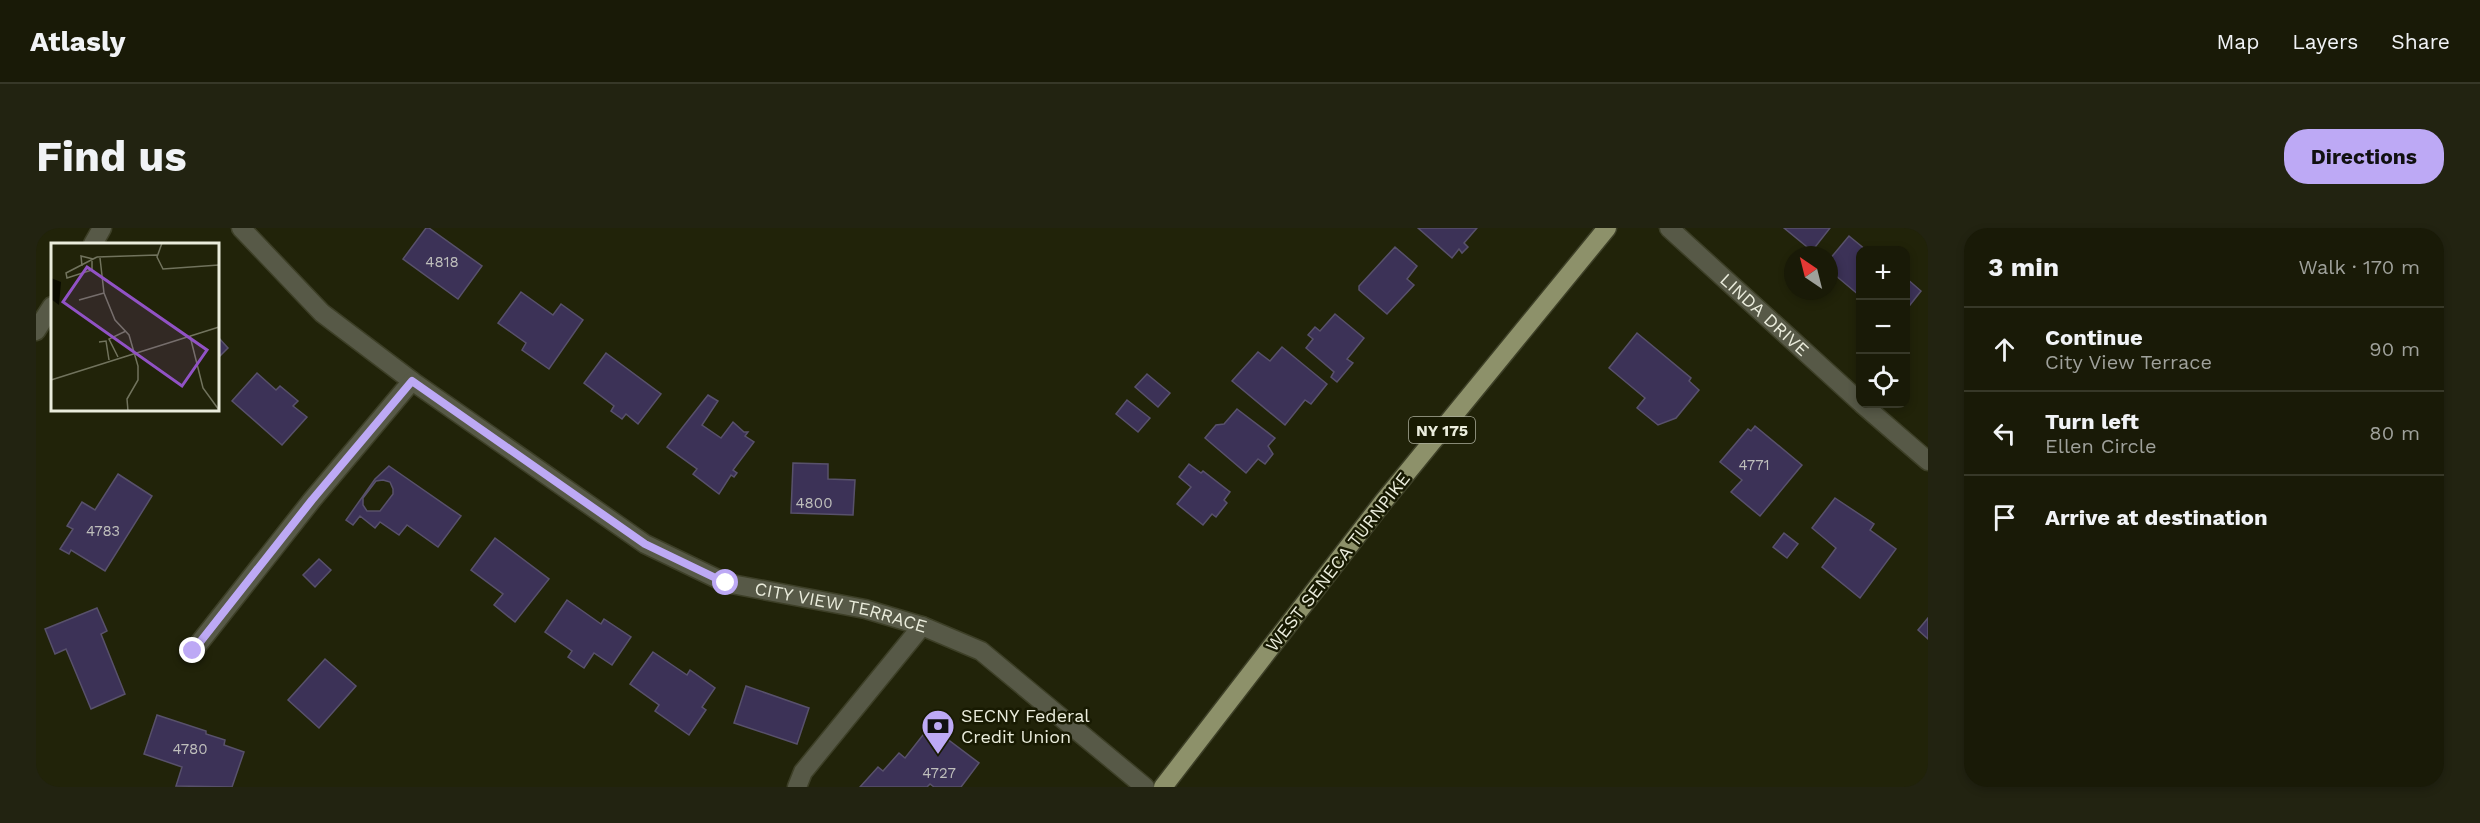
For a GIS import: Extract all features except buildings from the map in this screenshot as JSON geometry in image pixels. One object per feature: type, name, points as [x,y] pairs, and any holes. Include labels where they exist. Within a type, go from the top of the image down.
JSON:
[{"type":"main road","name":"WEST SENECA TURNPIKE","points":[[1163,787],[1383,502],[1607,228]]},
{"type":"street","points":[[94,243],[102,228]]},
{"type":"street","name":"CITY VIEW TERRACE","points":[[241,228],[322,313],[412,381],[645,544],[726,583],[864,609],[922,626],[981,651],[1145,787]]},
{"type":"street","name":"LINDA DRIVE","points":[[1669,228],[1856,398]]},
{"type":"street","points":[[36,331],[51,308]]},
{"type":"street","points":[[193,651],[312,500],[412,381]]},
{"type":"street","name":"LINDA DRIVE","points":[[1868,408],[1928,461]]},
{"type":"street","points":[[796,787],[803,772],[922,626]]},
{"type":"place","name":"SECNY Federal Credit Union","points":[[938,755]]},
{"type":"route","points":[[193,651],[312,500],[412,381],[645,544],[726,583]]}]
